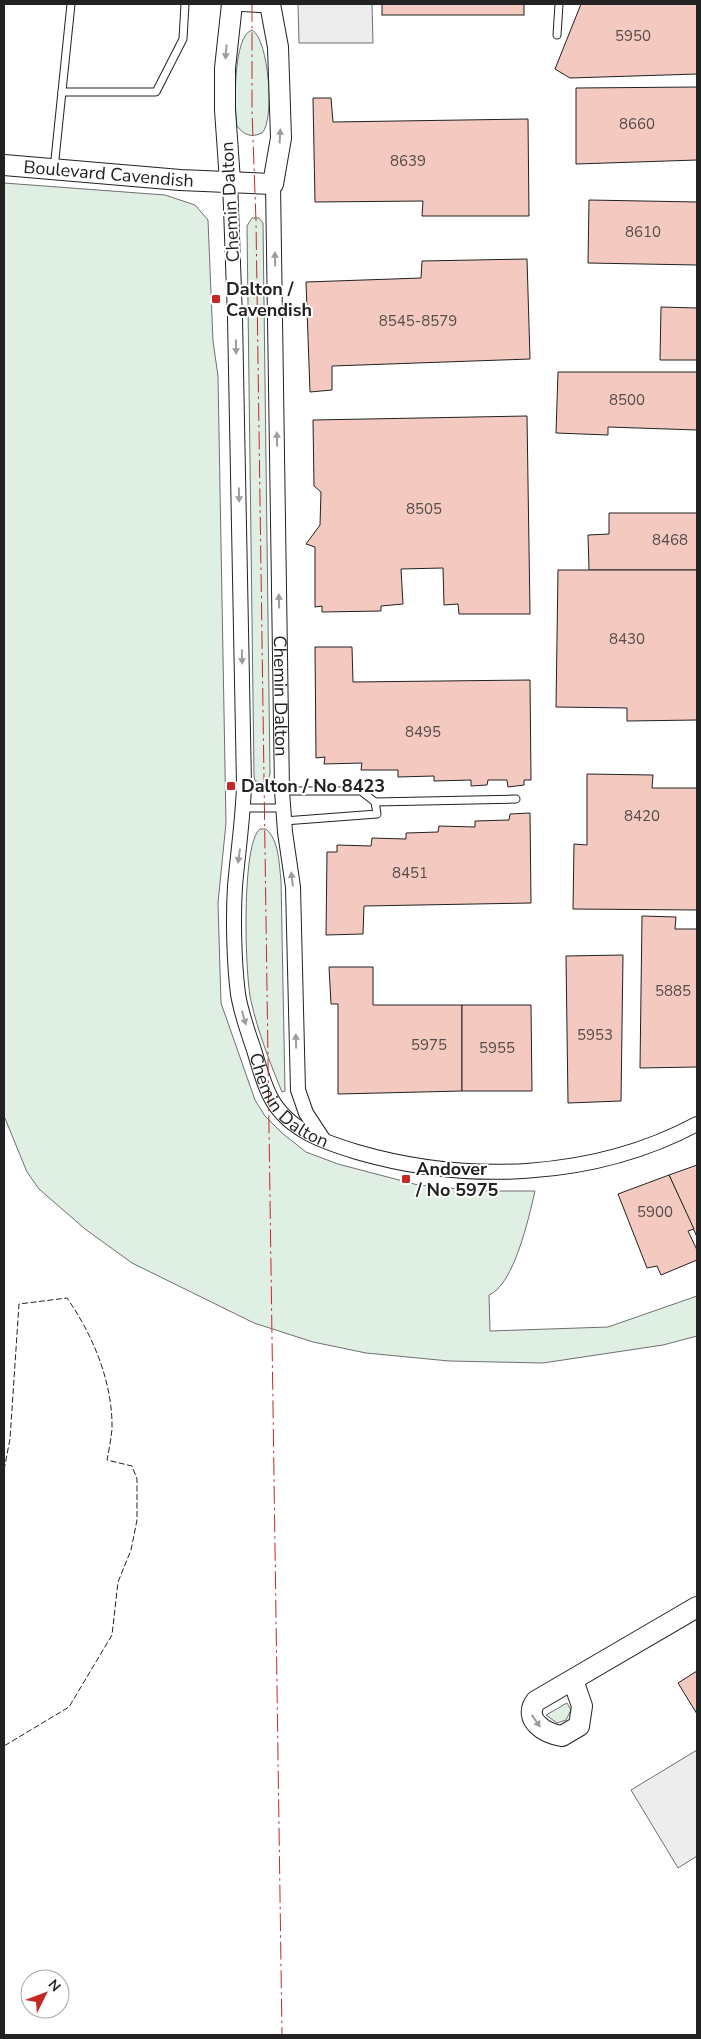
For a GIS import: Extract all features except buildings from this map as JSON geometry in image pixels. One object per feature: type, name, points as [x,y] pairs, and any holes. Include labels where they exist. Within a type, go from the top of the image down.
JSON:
[{"type":"main road","name":"Chemin Dalton","points":[[230,181],[225,110],[225,68],[232,5]]},
{"type":"main road","name":"Chemin Dalton","points":[[270,6],[278,47],[280,128],[273,184]]},
{"type":"main road","name":"Boulevard Cavendish","points":[[4,165],[180,180],[273,184]]},
{"type":"main road","points":[[573,1680],[697,1607]]},
{"type":"street","name":"Chemin Dalton","points":[[230,181],[236,328],[244,808],[235,887],[237,980],[243,1015],[271,1097],[289,1120],[325,1142]]},
{"type":"street","name":"Chemin Dalton","points":[[273,184],[282,792],[293,888],[298,1090],[306,1114],[325,1142]]},
{"type":"street","points":[[325,1142],[405,1164],[456,1170],[516,1171],[562,1167],[621,1154],[667,1138],[697,1124]]},
{"type":"lane","points":[[54,169],[71,4]]},
{"type":"lane","points":[[62,92],[156,92],[183,39],[185,4]]},
{"type":"lane","points":[[557,35],[560,4]]},
{"type":"lane","points":[[232,5],[270,6]]},
{"type":"lane","points":[[282,792],[361,791],[375,802],[516,800]]},
{"type":"lane","points":[[244,808],[284,814],[377,814],[375,802]]},
{"type":"green space","points":[[252,30],[263,48],[268,80],[269,98],[266,125],[262,133],[258,135],[242,132],[237,126],[235,104],[238,58],[246,35]]},
{"type":"green space","points":[[4,183],[165,195],[195,205],[208,220],[213,341],[218,376],[226,823],[218,903],[221,1003],[255,1100],[265,1116],[282,1133],[306,1152],[338,1164],[418,1185],[479,1191],[535,1191],[513,1265],[498,1289],[489,1295],[490,1331],[608,1327],[697,1296],[697,1336],[663,1345],[543,1363],[449,1361],[366,1353],[313,1342],[254,1323],[132,1263],[85,1229],[39,1189],[27,1172],[4,1116]]},
{"type":"green space","points":[[252,218],[259,218],[263,223],[270,774],[267,783],[255,781],[254,776],[247,226]]},
{"type":"green space","points":[[260,829],[266,829],[274,839],[278,853],[281,880],[285,1091],[282,1092],[254,1013],[247,966],[247,883],[254,839]]},
{"type":"green space","points":[[567,1703],[571,1710],[566,1720],[557,1723],[546,1715]]},
{"type":"shaded area","points":[[298,4],[372,4],[373,43],[299,43]]},
{"type":"shaded area","points":[[697,1750],[697,1856],[678,1868],[631,1790]]},
{"type":"fence","points":[[4,1470],[10,1439],[19,1304],[67,1298],[85,1328],[100,1360],[109,1394],[111,1412],[112,1429],[107,1460],[132,1466],[137,1479],[137,1520],[131,1550],[118,1582],[112,1635],[69,1707],[4,1746]]},
{"type":"power","points":[[252,4],[252,111],[256,221],[282,2035]]},
{"type":"place","name":"Dalton / Cavendish","points":[[216,299]]},
{"type":"place","name":"Dalton / No 8423","points":[[231,786]]},
{"type":"place","name":"Andover / No 5975","points":[[406,1179]]}]
